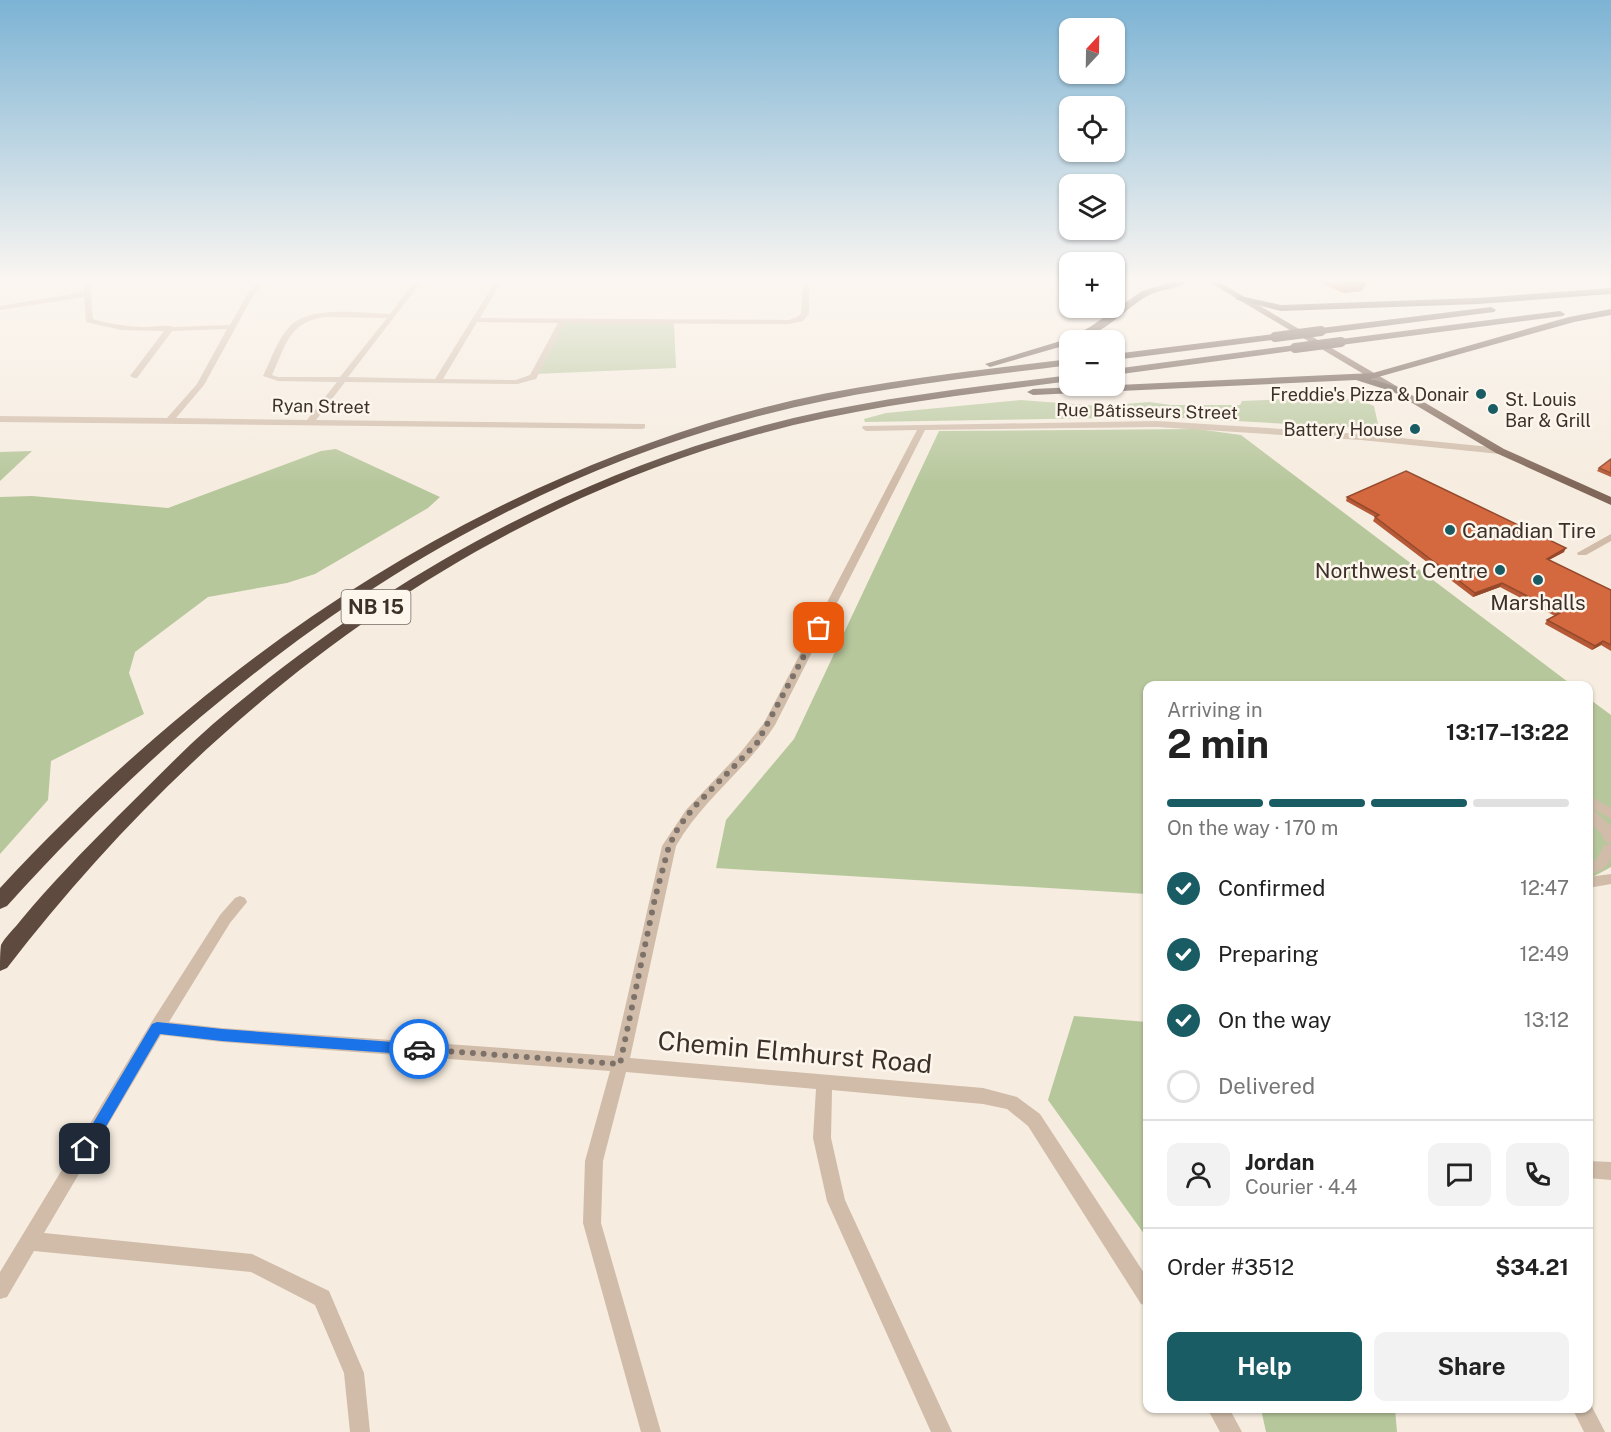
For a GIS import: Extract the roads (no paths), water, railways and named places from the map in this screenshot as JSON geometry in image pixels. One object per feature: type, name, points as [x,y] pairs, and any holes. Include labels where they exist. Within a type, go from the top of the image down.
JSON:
[{"type":"highway","points":[[821,399],[987,365],[1043,349]]},
{"type":"highway","points":[[1125,356],[1180,349]]},
{"type":"highway","points":[[1125,371],[1289,349]]},
{"type":"highway","points":[[852,408],[962,396],[1374,376],[1469,349]]},
{"type":"highway","name":"NB 15","points":[[0,901],[48,847],[206,701],[278,644],[384,575],[516,503],[611,463],[701,429],[821,399],[1059,364]]},
{"type":"highway","points":[[1270,380],[1353,378],[1403,392]]},
{"type":"highway","name":"NB 15","points":[[0,962],[66,880],[219,727],[332,638],[402,590],[472,548],[613,480],[682,454],[753,432],[852,408],[1059,380]]},
{"type":"main road","points":[[1327,349],[1500,451],[1611,500]]},
{"type":"street","points":[[134,376],[155,349]]},
{"type":"street","points":[[169,421],[200,385],[221,349]]},
{"type":"street","points":[[281,349],[267,376],[278,379],[517,382],[533,377],[548,349]]},
{"type":"street","points":[[310,422],[367,349]]},
{"type":"street","points":[[438,380],[457,349]]},
{"type":"street","name":"Ryan Street","points":[[0,419],[642,426]]},
{"type":"street","name":"Rue Bâtisseurs Street","points":[[866,428],[1157,424],[1362,437],[1500,451]]},
{"type":"street","points":[[651,1432],[592,1223],[594,1161],[620,1064],[655,898],[669,846],[678,828],[694,807],[744,758],[769,725],[922,428]]},
{"type":"street","points":[[1582,552],[1611,537]]},
{"type":"street","points":[[1593,803],[1611,814]]},
{"type":"street","points":[[1593,818],[1606,830],[1610,844],[1602,863],[1593,868]]},
{"type":"street","points":[[1593,881],[1611,879]]},
{"type":"street","points":[[0,1290],[157,1028],[225,919],[240,902]]},
{"type":"street","name":"Chemin Elmhurst Road","points":[[157,1028],[222,1035],[620,1064],[983,1096],[1011,1102],[1034,1120],[1143,1289]]},
{"type":"street","points":[[824,1083],[822,1138],[836,1201],[942,1432]]},
{"type":"street","points":[[1593,1169],[1611,1171]]},
{"type":"street","points":[[28,1241],[252,1263],[322,1298],[354,1373],[360,1432]]},
{"type":"street","points":[[1220,1413],[1232,1432]]},
{"type":"street","points":[[1585,1413],[1595,1432]]},
{"type":"place","name":"Freddie's Pizza & Donair","points":[[1481,394]]},
{"type":"place","name":"St. Louis Bar & Grill","points":[[1493,409]]},
{"type":"place","name":"Battery House","points":[[1415,429]]},
{"type":"place","name":"Canadian Tire","points":[[1450,530]]},
{"type":"place","name":"Northwest Centre","points":[[1500,570]]},
{"type":"place","name":"Marshalls","points":[[1538,580]]}]
